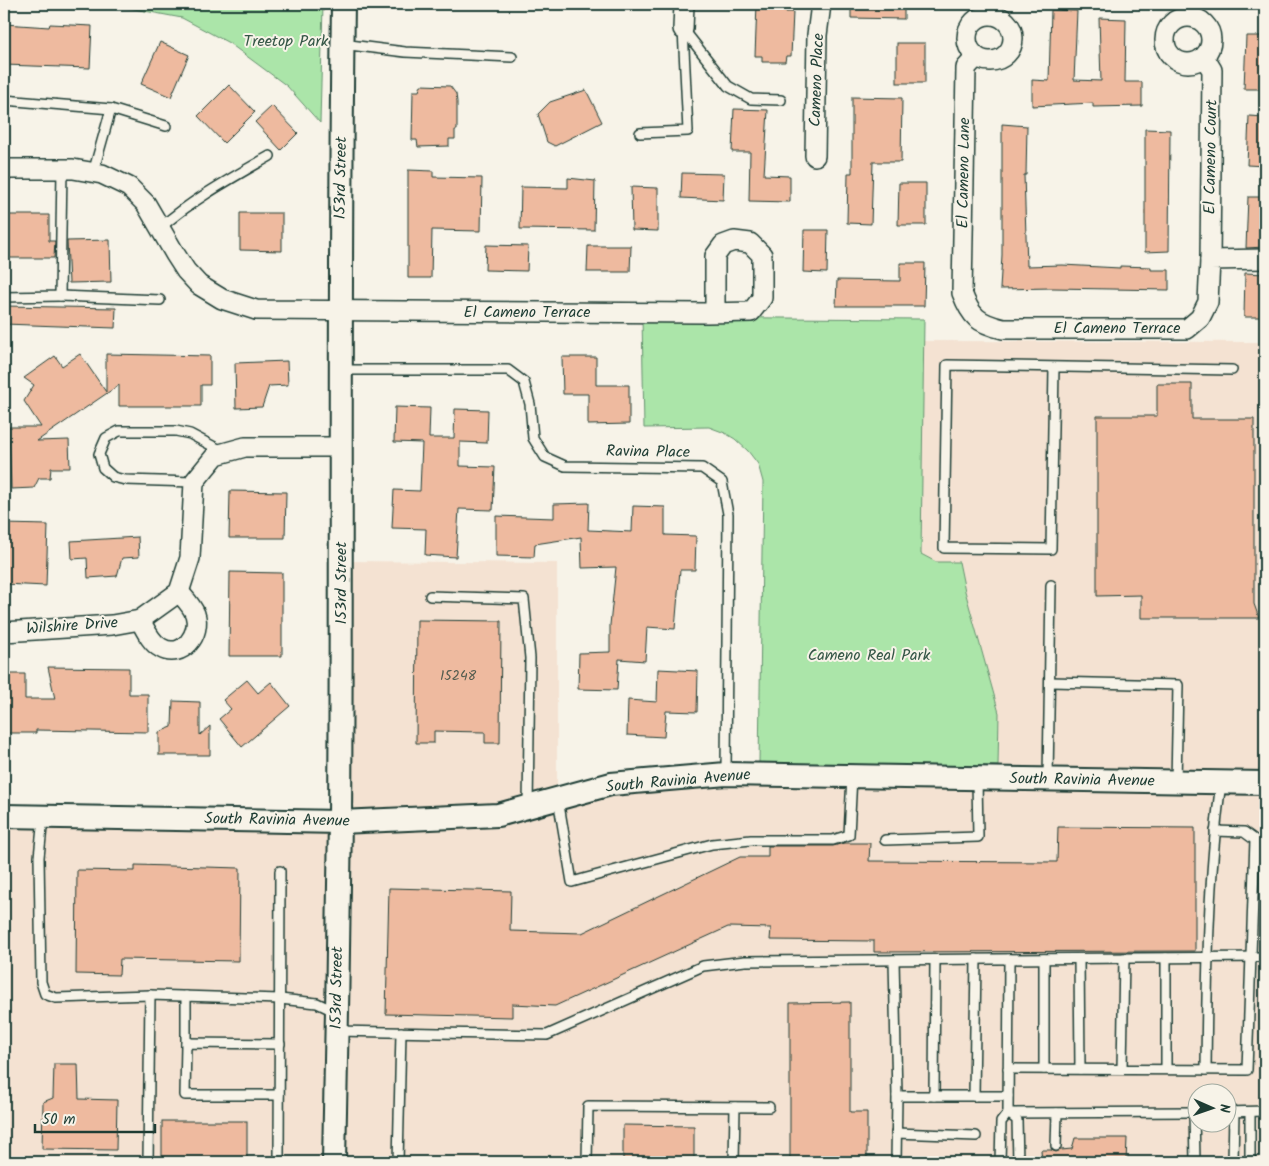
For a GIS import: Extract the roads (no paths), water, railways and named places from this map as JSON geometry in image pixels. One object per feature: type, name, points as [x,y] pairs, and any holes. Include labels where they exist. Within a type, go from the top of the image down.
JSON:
[{"type":"street","name":"153rd Street","points":[[334,1162],[340,822],[342,447],[340,311],[343,4]]},
{"type":"street","points":[[683,29],[684,4]]},
{"type":"street","name":"Cameno Place","points":[[815,156],[817,35],[820,4]]},
{"type":"street","name":"El Cameno Lane","points":[[962,293],[966,68],[976,57]]},
{"type":"street","name":"El Cameno Court","points":[[1204,57],[1212,70],[1210,260]]},
{"type":"street","name":"El Cameno Terrace","points":[[4,169],[62,169],[102,174],[129,187],[146,204],[186,271],[199,285],[222,299],[256,310],[715,313]]},
{"type":"street","points":[[1210,260],[1265,259]]},
{"type":"street","name":"El Cameno Terrace","points":[[962,293],[967,306],[984,325],[1003,329],[1187,329],[1200,318],[1208,302],[1210,260]]},
{"type":"street","points":[[179,592],[190,558],[194,482],[216,455],[245,447],[342,447]]},
{"type":"street","name":"Wilshire Drive","points":[[4,632],[112,625],[140,620],[179,592],[190,604],[196,615],[197,628],[193,639],[182,648],[172,651],[160,648],[140,620]]},
{"type":"street","name":"South Ravinia Avenue","points":[[4,816],[340,822],[498,815],[611,784],[726,774],[1265,783]]},
{"type":"lane","points":[[683,29],[728,86],[751,99],[781,100]]},
{"type":"lane","points":[[640,133],[688,131],[683,29]]},
{"type":"lane","points":[[342,44],[404,52],[512,57]]},
{"type":"lane","points":[[4,100],[111,109],[166,126]]},
{"type":"lane","points":[[92,173],[111,109]]},
{"type":"lane","points":[[160,228],[187,206],[270,156]]},
{"type":"lane","points":[[60,296],[62,169]]},
{"type":"lane","points":[[4,296],[160,300]]},
{"type":"lane","points":[[1054,367],[1051,549],[944,548],[947,365],[1232,370]]},
{"type":"lane","name":"Ravina Place","points":[[340,370],[508,370],[524,382],[530,404],[533,438],[544,457],[565,466],[702,468],[722,482],[728,514],[726,774]]},
{"type":"lane","points":[[194,482],[113,478],[103,468],[99,454],[106,438],[118,431],[176,431],[190,434],[225,452]]},
{"type":"lane","points":[[1048,780],[1051,585]]},
{"type":"lane","points":[[430,596],[524,599],[530,658],[528,807]]},
{"type":"lane","points":[[1050,682],[1178,685],[1176,782]]},
{"type":"lane","points":[[558,798],[572,882],[712,844],[751,840],[832,840],[849,835],[852,776]]},
{"type":"lane","points":[[885,840],[978,837],[976,779]]},
{"type":"lane","points":[[1206,1070],[1207,958],[1214,830],[1221,783]]},
{"type":"lane","points":[[43,817],[39,867],[41,982],[45,994],[56,998],[150,995],[280,999],[317,1003],[337,1022],[401,1032],[547,1035],[703,966],[745,960],[1265,957]]},
{"type":"lane","points":[[1008,1069],[1247,1070],[1255,840],[1244,832],[1214,830]]},
{"type":"lane","points":[[279,1162],[280,871]]},
{"type":"lane","points":[[1122,1069],[1124,958]]},
{"type":"lane","points":[[1166,958],[1166,1070]]},
{"type":"lane","points":[[974,1096],[976,959]]},
{"type":"lane","points":[[1000,1162],[1001,1122],[1008,1113],[1008,959]]},
{"type":"lane","points":[[1044,959],[1044,1069]]},
{"type":"lane","points":[[1080,959],[1080,1069]]},
{"type":"lane","points":[[894,960],[897,1096],[896,1162]]},
{"type":"lane","points":[[934,1096],[935,960]]},
{"type":"lane","points":[[148,1162],[150,995]]},
{"type":"lane","points":[[186,996],[185,1095],[279,1095]]},
{"type":"lane","points":[[398,1162],[401,1032]]},
{"type":"lane","points":[[186,1043],[280,1044]]},
{"type":"lane","points":[[897,1096],[1008,1096]]},
{"type":"lane","points":[[587,1162],[588,1106],[769,1107]]},
{"type":"lane","points":[[734,1162],[735,1107]]},
{"type":"lane","points":[[1008,1113],[1186,1112]]},
{"type":"lane","points":[[1236,1112],[1265,1112]]},
{"type":"lane","points":[[1250,1112],[1250,1162]]},
{"type":"lane","points":[[1008,1113],[1017,1120],[1018,1162]]},
{"type":"lane","points":[[1056,1146],[1057,1113]]},
{"type":"lane","points":[[896,1133],[976,1136]]},
{"type":"lane","points":[[1195,1134],[1195,1162]]},
{"type":"lane","points":[[1231,1134],[1233,1162]]},
{"type":"park label","name":"Treetop Park","points":[[286,41]]},
{"type":"park label","name":"Cameno Real Park","points":[[869,655]]}]
